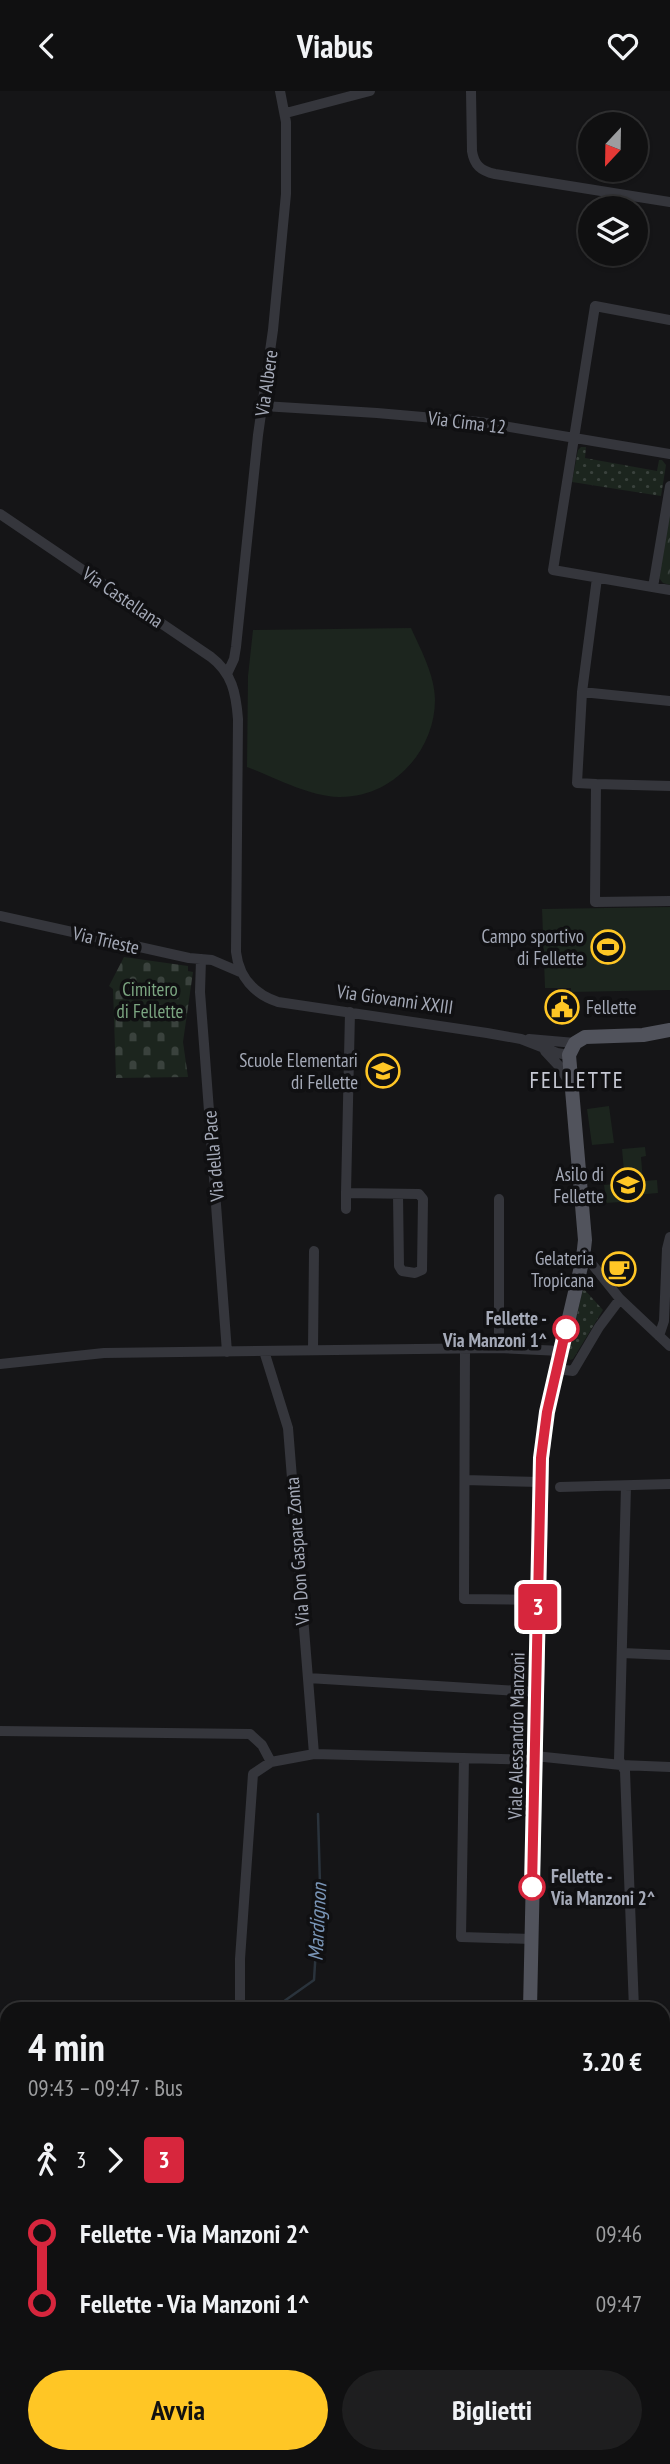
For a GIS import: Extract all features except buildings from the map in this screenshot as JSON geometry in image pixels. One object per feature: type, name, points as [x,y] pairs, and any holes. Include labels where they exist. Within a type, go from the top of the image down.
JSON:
[{"type":"main road","name":"Via Giovanni XXIII","points":[[572,1049],[585,1037],[643,1035],[670,1030]]},
{"type":"main road","points":[[572,1049],[571,1085],[584,1210],[583,1258]]},
{"type":"main road","name":"Viale Alessandro Manzoni","points":[[530,2002],[543,1436],[583,1258]]},
{"type":"street","name":"Via Albere","points":[[227,674],[236,646],[286,194],[286,113],[280,91]]},
{"type":"street","points":[[286,113],[370,91]]},
{"type":"street","points":[[471,91],[472,151],[473,158],[481,169],[495,174],[670,202]]},
{"type":"street","points":[[670,320],[595,306],[553,570],[670,590]]},
{"type":"street","name":"Via Cima 12","points":[[263,406],[480,422],[670,454]]},
{"type":"street","points":[[653,587],[670,486]]},
{"type":"street","name":"Via Castellana","points":[[0,514],[211,657],[227,674],[235,689],[238,719],[236,952]]},
{"type":"street","points":[[597,578],[583,692],[577,783],[670,786]]},
{"type":"street","points":[[583,692],[670,701]]},
{"type":"street","points":[[596,784],[594,902],[670,901]]},
{"type":"street","name":"Via Trieste","points":[[0,916],[206,960],[240,972]]},
{"type":"street","points":[[206,960],[236,952],[240,972]]},
{"type":"street","name":"Via della Pace","points":[[206,960],[200,992],[227,1352]]},
{"type":"street","name":"Via Giovanni XXIII","points":[[240,972],[262,996],[278,1002],[572,1049]]},
{"type":"street","points":[[346,1209],[350,1012]]},
{"type":"street","points":[[521,1039],[572,1049]]},
{"type":"street","name":"Via Giovanni XXIII","points":[[537,1045],[559,1066],[571,1085]]},
{"type":"street","points":[[346,1193],[419,1194],[423,1199],[422,1270],[415,1273],[402,1271],[399,1266],[398,1195]]},
{"type":"street","points":[[499,1199],[499,1348]]},
{"type":"street","points":[[659,1336],[664,1321],[667,1249],[670,1237]]},
{"type":"street","points":[[313,1350],[314,1251]]},
{"type":"street","points":[[583,1258],[592,1263],[620,1299],[670,1346]]},
{"type":"street","points":[[557,1369],[573,1370],[620,1299]]},
{"type":"street","points":[[0,1364],[104,1353],[465,1348],[561,1351]]},
{"type":"street","points":[[465,1348],[464,1599],[538,1600]]},
{"type":"street","name":"Via Don Gaspare Zonta","points":[[264,1351],[288,1428],[314,1754]]},
{"type":"street","points":[[465,1481],[540,1482]]},
{"type":"street","points":[[560,1487],[670,1484]]},
{"type":"street","points":[[626,1486],[619,1761],[625,1771],[634,2002]]},
{"type":"street","points":[[622,1653],[670,1655]]},
{"type":"street","points":[[308,1678],[536,1692]]},
{"type":"street","points":[[0,1731],[250,1734],[262,1745],[271,1762]]},
{"type":"street","points":[[240,2002],[239,1890],[253,1774],[271,1762],[314,1754],[535,1758],[670,1767]]},
{"type":"street","points":[[464,1758],[461,1937],[531,1938]]},
{"type":"green space","points":[[586,447],[585,458],[657,471],[659,460],[662,460],[666,465],[661,496],[572,482],[578,450]]},
{"type":"green space","points":[[670,508],[670,585],[659,578]]},
{"type":"green space","points":[[411,628],[433,682],[433,719],[419,753],[393,780],[358,795],[327,796],[304,790],[247,767],[248,676],[253,630]]},
{"type":"green space","name":"Campo sportivo di Fellette","points":[[670,907],[670,990],[571,992],[571,988],[545,988],[542,909]]},
{"type":"green space","name":"Cimitero di Fellette","points":[[124,957],[188,966],[188,971],[193,972],[183,1042],[188,1077],[116,1078],[113,989],[109,986]]},
{"type":"green space","points":[[609,1106],[614,1143],[592,1145],[587,1109]]},
{"type":"green space","points":[[645,1147],[646,1156],[641,1157],[643,1181],[657,1180],[658,1193],[635,1195],[635,1201],[606,1203],[605,1199],[601,1199],[600,1193],[605,1192],[604,1185],[625,1183],[622,1149]]},
{"type":"green space","points":[[583,1288],[603,1310],[570,1360],[568,1356]]},
{"type":"waterway","name":"Mardignon","points":[[283,2002],[314,1980],[320,1884],[318,1814]]},
{"type":"bus line","name":"3","points":[[532,1887],[541,1458],[547,1412],[566,1329]]},
{"type":"place","name":"Campo sportivo di Fellette","points":[[608,947]]},
{"type":"place","name":"Fellette","points":[[562,1007]]},
{"type":"place","name":"Scuole Elementari di Fellette","points":[[383,1071]]},
{"type":"place","name":"Asilo di Fellette","points":[[628,1185]]},
{"type":"place","name":"Gelateria Tropicana","points":[[619,1269]]},
{"type":"place","name":"Fellette - Via Manzoni 1^","points":[[566,1329]]},
{"type":"place","name":"Fellette - Via Manzoni 2^","points":[[532,1887]]},
{"type":"district","name":"FELLETTE","points":[[577,1079]]}]
